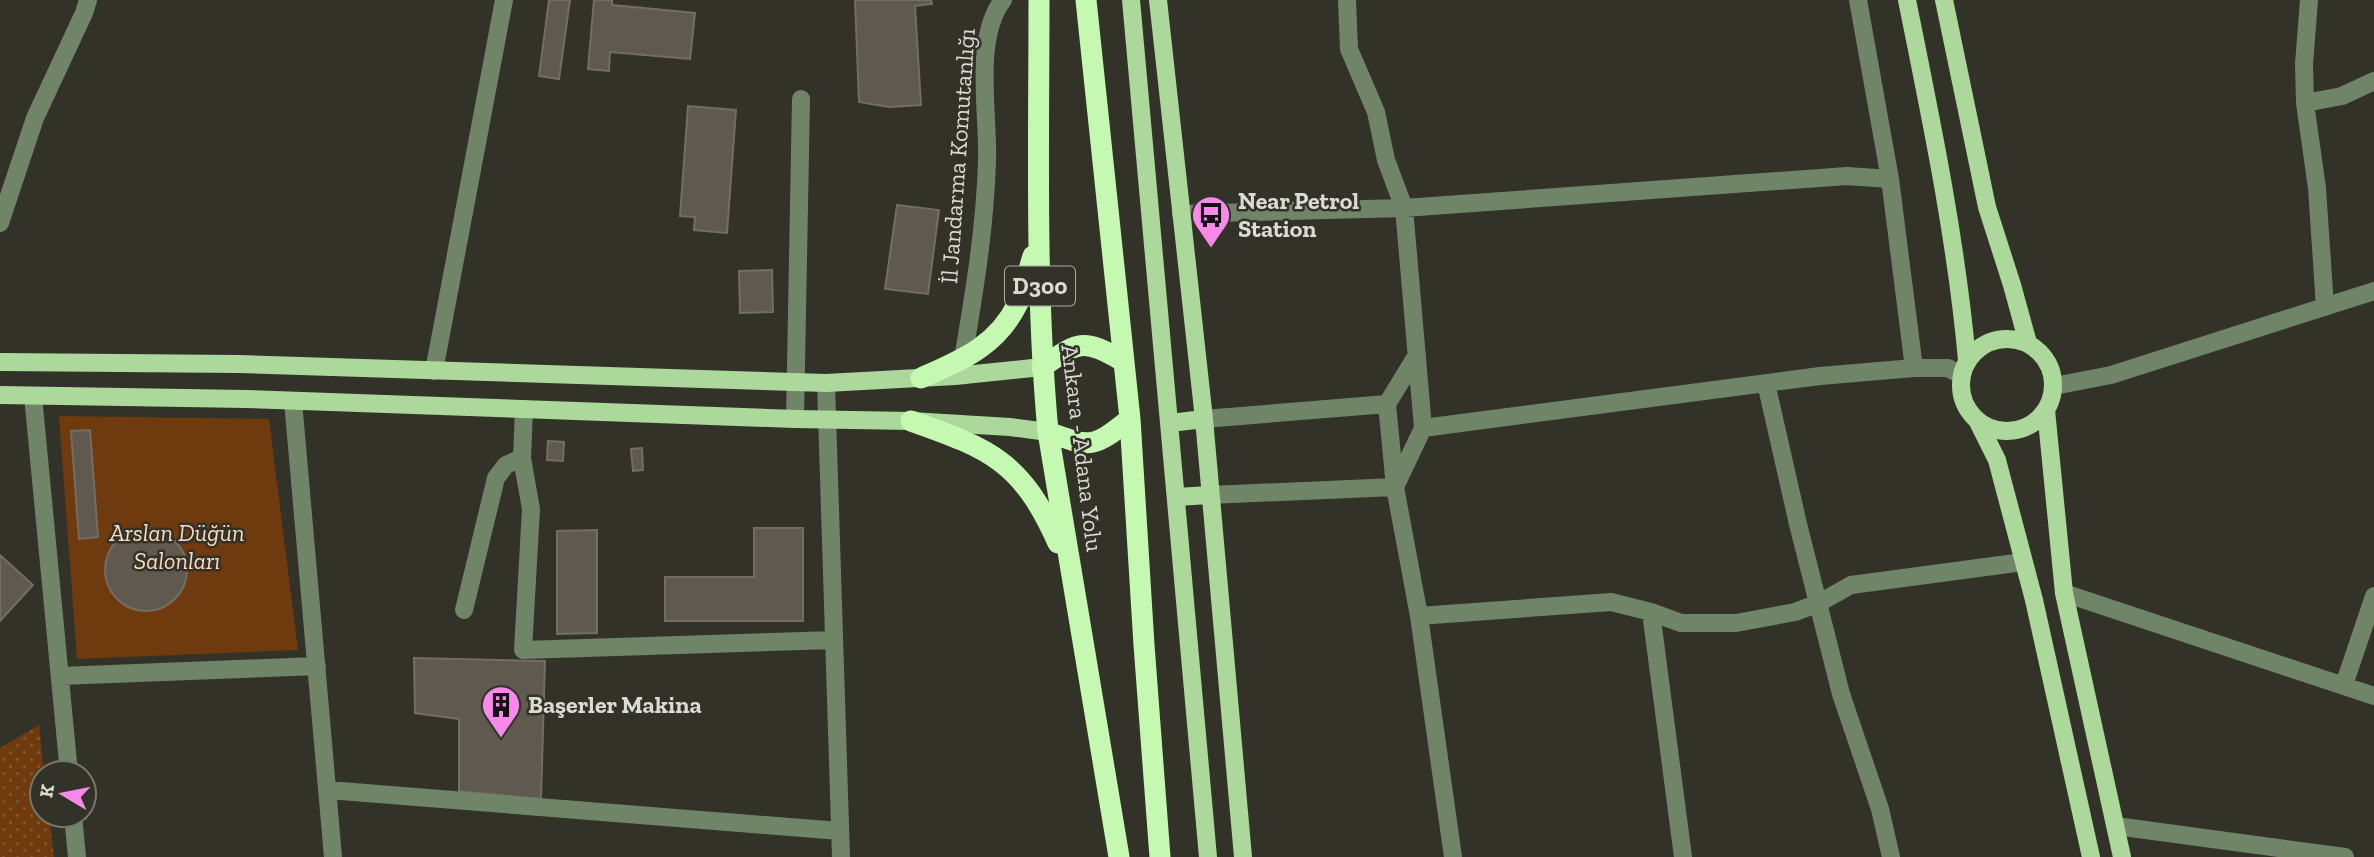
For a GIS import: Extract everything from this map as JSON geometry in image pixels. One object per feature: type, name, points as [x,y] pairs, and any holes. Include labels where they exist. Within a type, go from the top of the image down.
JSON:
[{"type":"highway","name":"Ankara - Adana Yolu","points":[[1039,0],[1039,238],[1042,367],[1048,432],[1119,857]]},
{"type":"highway","name":"Ankara - Adana Yolu","points":[[1086,0],[1130,419],[1160,857]]},
{"type":"highway","points":[[921,378],[963,359],[985,345],[1018,303],[1039,238]]},
{"type":"highway","points":[[1042,367],[1071,348],[1094,345],[1123,361]]},
{"type":"highway","points":[[1048,432],[1079,443],[1102,441],[1130,419]]},
{"type":"highway","points":[[911,421],[967,440],[1006,466],[1037,500],[1071,570]]},
{"type":"main road","points":[[1131,0],[1208,857]]},
{"type":"main road","points":[[1158,0],[1204,419],[1243,857]]},
{"type":"main road","points":[[1907,0],[1941,168],[1962,307],[1964,367],[1961,395],[1967,411],[1978,422],[1997,460],[2091,857]]},
{"type":"main road","points":[[1944,0],[1987,207],[2028,343]]},
{"type":"main road","points":[[1964,367],[1976,349],[1989,341],[2004,338],[2028,343],[2046,359],[2054,386],[2046,410],[2064,593],[2122,857]]},
{"type":"main road","points":[[0,362],[239,364],[826,383],[1042,367]]},
{"type":"main road","points":[[0,395],[293,401],[911,421],[1048,432]]},
{"type":"main road","points":[[1978,422],[1999,431],[2020,430],[2035,422],[2046,410]]},
{"type":"main road","points":[[1170,423],[1204,419]]},
{"type":"main road","points":[[1176,498],[1210,495]]},
{"type":"street","points":[[1,210],[35,118],[88,0]]},
{"type":"street","points":[[434,371],[504,0]]},
{"type":"street","name":"İl Jandarma Komutanlığı","points":[[963,359],[978,270],[987,162],[984,89],[988,30],[994,11],[1003,0]]},
{"type":"street","points":[[1348,0],[1349,49],[1376,112],[1386,160],[1404,208],[1423,428],[1395,487]]},
{"type":"street","points":[[1858,0],[1890,179],[1914,368]]},
{"type":"street","points":[[2309,0],[2304,64],[2305,103],[2317,188],[2325,307]]},
{"type":"street","points":[[2305,103],[2342,96],[2374,81]]},
{"type":"street","points":[[795,419],[801,99]]},
{"type":"street","points":[[1181,214],[1404,208],[1847,176],[1890,179]]},
{"type":"street","points":[[2054,386],[2111,375],[2374,291]]},
{"type":"street","points":[[1417,355],[1387,404],[1395,487],[1419,616],[1453,857]]},
{"type":"street","points":[[1423,428],[1766,383],[1914,368],[1964,367]]},
{"type":"street","points":[[826,383],[841,857]]},
{"type":"street","points":[[1766,383],[1841,694],[1880,809],[1891,857]]},
{"type":"street","points":[[33,396],[68,759]]},
{"type":"street","points":[[293,401],[333,857]]},
{"type":"street","points":[[1204,419],[1387,404]]},
{"type":"street","points":[[524,409],[522,458],[531,509],[523,650],[834,640]]},
{"type":"street","points":[[464,610],[496,478],[506,465],[522,458]]},
{"type":"street","points":[[1210,495],[1395,487]]},
{"type":"street","points":[[1419,616],[1611,602],[1681,623],[1736,623],[1795,612],[1819,603],[1851,585],[2023,562]]},
{"type":"street","points":[[2064,593],[2374,696]]},
{"type":"street","points":[[2344,685],[2374,596]]},
{"type":"street","points":[[1651,612],[1684,857]]},
{"type":"street","points":[[60,676],[317,666]]},
{"type":"street","points":[[328,790],[840,831]]},
{"type":"street","points":[[2116,826],[2345,857]]},
{"type":"street","points":[[74,829],[77,857]]},
{"type":"green space","name":"Arslan Düğün Salonları","points":[[59,416],[269,419],[298,650],[77,659]]},
{"type":"green space","points":[[39,725],[43,759],[28,759],[28,829],[51,829],[54,857],[0,857],[0,748]]},
{"type":"building","points":[[549,0],[570,0],[559,79],[539,76]]},
{"type":"building","points":[[594,0],[612,0],[612,5],[695,13],[690,59],[610,52],[609,71],[588,69]]},
{"type":"building","points":[[855,0],[931,0],[932,4],[915,6],[921,105],[889,107],[859,102]]},
{"type":"building","points":[[688,106],[736,110],[727,233],[694,230],[695,217],[680,216]]},
{"type":"building","points":[[897,205],[939,210],[928,294],[885,289]]},
{"type":"building","points":[[772,270],[773,312],[740,313],[739,271]]},
{"type":"building","points":[[90,430],[98,537],[79,539],[71,431]]},
{"type":"building","points":[[548,441],[564,442],[563,461],[547,460]]},
{"type":"building","points":[[642,448],[643,470],[633,471],[631,449]]},
{"type":"building","points":[[754,528],[803,528],[803,621],[665,621],[665,577],[754,577]]},
{"type":"building","points":[[146,529],[162,532],[175,541],[184,554],[187,570],[184,586],[175,599],[162,608],[146,611],[130,608],[117,599],[108,586],[105,570],[108,554],[117,541],[130,532]]},
{"type":"building","points":[[597,530],[597,633],[557,634],[557,531]]},
{"type":"building","points":[[0,555],[33,585],[0,621]]},
{"type":"building","name":"Başerler Makina","points":[[414,658],[545,661],[541,799],[459,791],[459,719],[415,713]]},
{"type":"place","name":"Near Petrol Station","points":[[1211,249]]},
{"type":"place","name":"Başerler Makina","points":[[501,739]]}]
